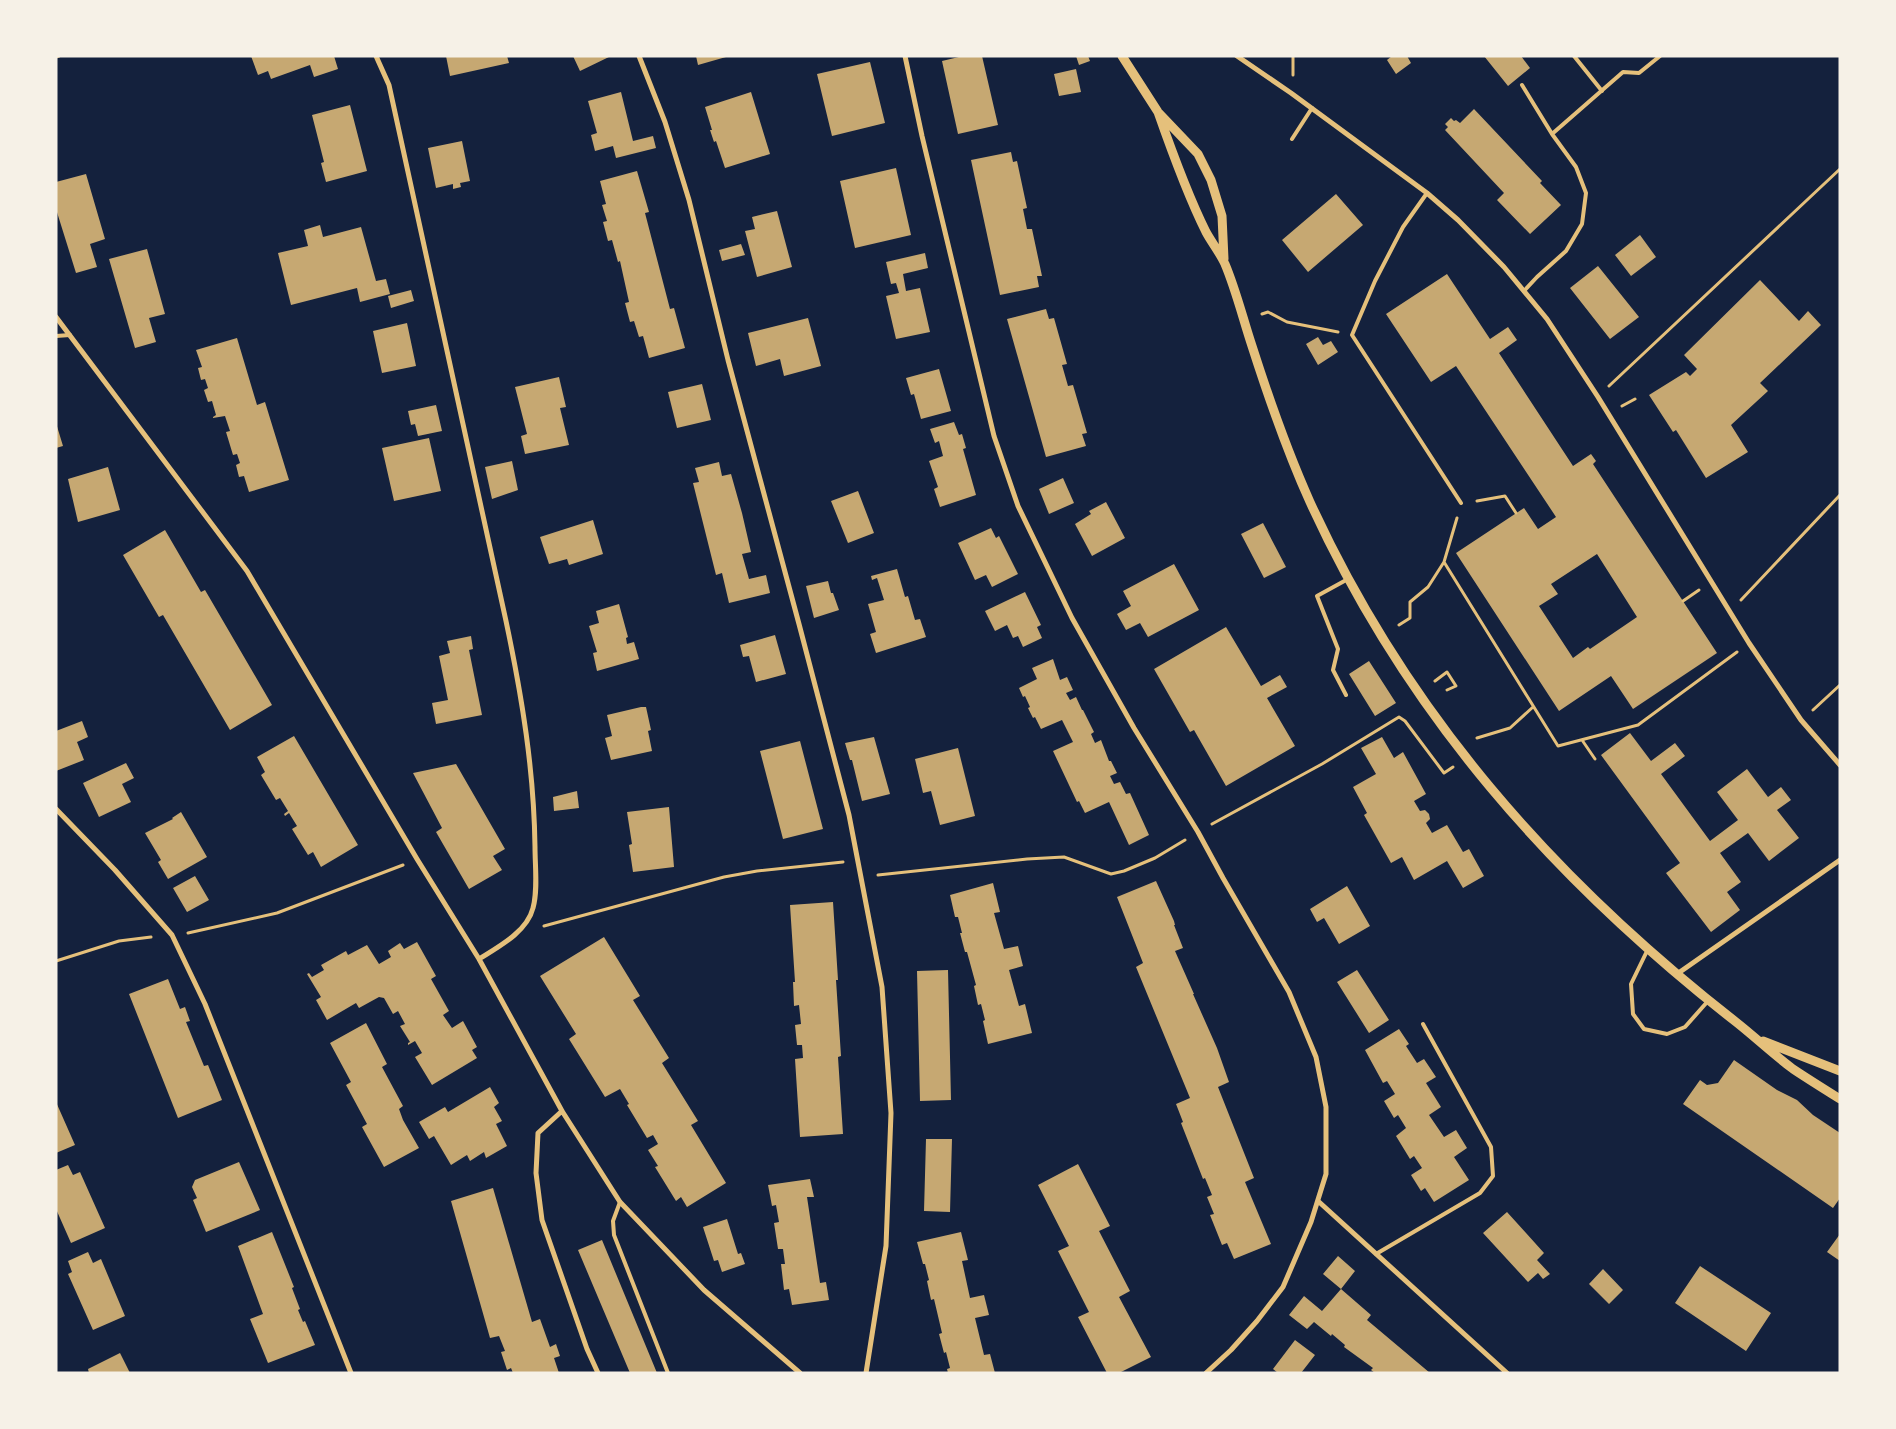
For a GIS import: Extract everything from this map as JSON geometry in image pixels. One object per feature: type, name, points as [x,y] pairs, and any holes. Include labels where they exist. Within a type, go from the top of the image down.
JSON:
[{"type":"street","points":[[376,56],[389,85],[508,630],[523,702],[532,772],[536,880],[533,909],[518,933],[479,959]]},
{"type":"street","points":[[639,56],[665,122],[689,200],[728,360],[849,815],[882,988],[891,1114],[886,1246],[866,1373]]},
{"type":"street","points":[[905,56],[922,136],[994,436],[1018,506],[1072,618],[1134,728],[1198,832],[1289,992],[1316,1056],[1326,1107],[1326,1174],[1311,1222],[1283,1287],[1257,1321],[1231,1350],[1206,1373]]},
{"type":"street","points":[[1122,56],[1158,112],[1198,154],[1211,180],[1222,216],[1224,262]]},
{"type":"street","points":[[1237,56],[1312,108],[1427,193],[1458,220],[1504,267],[1547,320],[1598,397],[1749,643],[1801,720],[1840,765]]},
{"type":"street","points":[[1158,112],[1172,152],[1206,232],[1224,262],[1286,447],[1310,502],[1348,579],[1394,659],[1465,758],[1538,844],[1588,894],[1708,1000],[1792,1068],[1840,1099]]},
{"type":"street","points":[[56,318],[247,571],[412,851],[479,959],[562,1111],[620,1202],[704,1290],[799,1372]]},
{"type":"street","points":[[56,809],[115,870],[172,935],[205,1004],[351,1373]]},
{"type":"street","points":[[1677,974],[1840,860]]},
{"type":"street","points":[[1757,1038],[1840,1071]]},
{"type":"street","points":[[562,1111],[538,1133],[536,1173],[542,1220],[587,1350],[598,1373]]},
{"type":"street","points":[[1318,1201],[1507,1373]]},
{"type":"lane","points":[[1574,56],[1602,91]]},
{"type":"lane","points":[[1552,134],[1623,72],[1639,73],[1660,56]]},
{"type":"lane","points":[[1522,85],[1552,134],[1576,167],[1586,193],[1582,224],[1566,251],[1524,291]]},
{"type":"lane","points":[[1292,139],[1312,108]]},
{"type":"lane","points":[[1427,193],[1403,227],[1352,335],[1461,503]]},
{"type":"lane","points":[[56,336],[70,336]]},
{"type":"lane","points":[[1346,694],[1333,670],[1338,649],[1317,596],[1348,579]]},
{"type":"lane","points":[[1648,949],[1631,984],[1633,1014],[1644,1028],[1667,1034],[1686,1028],[1708,1000]]},
{"type":"lane","points":[[1376,1254],[1480,1192],[1493,1176],[1491,1147],[1423,1024]]},
{"type":"lane","points":[[620,1202],[613,1221],[614,1235],[668,1373]]},
{"type":"path","points":[[1598,397],[1840,169]]},
{"type":"path","points":[[1262,314],[1268,312],[1287,322],[1352,335]]},
{"type":"path","points":[[1730,612],[1840,495]]},
{"type":"path","points":[[1400,625],[1410,618],[1410,602],[1428,587],[1444,562],[1461,503],[1505,496],[1516,513]]},
{"type":"path","points":[[1444,562],[1558,746],[1638,725],[1749,643]]},
{"type":"path","points":[[1435,681],[1447,672],[1456,686],[1447,690]]},
{"type":"path","points":[[1801,720],[1840,685]]},
{"type":"path","points":[[1477,738],[1510,728],[1533,707]]},
{"type":"path","points":[[1216,822],[1322,764],[1399,717],[1405,721],[1444,773]]},
{"type":"path","points":[[1582,740],[1595,759]]},
{"type":"path","points":[[862,876],[1064,857],[1112,874],[1155,858],[1198,832]]},
{"type":"path","points":[[545,926],[724,877],[757,871],[840,862]]},
{"type":"path","points":[[182,934],[277,913],[398,867]]},
{"type":"path","points":[[56,961],[119,941],[151,937]]},
{"type":"building","points":[[251,56],[334,56],[338,69],[314,77],[310,65],[271,79],[268,71],[258,75]]},
{"type":"building","points":[[446,56],[507,56],[509,63],[450,76]]},
{"type":"building","points":[[573,56],[611,56],[580,71]]},
{"type":"building","points":[[696,56],[726,56],[726,57],[698,65]]},
{"type":"building","points":[[963,56],[982,56],[998,125],[958,134],[942,61]]},
{"type":"building","points":[[1076,56],[1088,56],[1090,61],[1079,65]]},
{"type":"building","points":[[1392,56],[1407,56],[1411,63],[1396,74],[1387,60]]},
{"type":"building","points":[[1484,56],[1521,56],[1530,68],[1508,86]]},
{"type":"building","points":[[870,62],[885,123],[832,136],[817,74]]},
{"type":"building","points":[[1076,69],[1081,92],[1059,96],[1054,74]]},
{"type":"building","points":[[621,92],[633,141],[653,136],[656,148],[616,158],[613,146],[595,151],[591,135],[597,133],[588,101]]},
{"type":"building","points":[[751,92],[770,154],[725,168],[716,141],[714,142],[710,130],[712,130],[705,107]]},
{"type":"building","points":[[350,105],[367,171],[326,182],[321,163],[324,162],[312,115]]},
{"type":"building","points":[[1474,109],[1542,181],[1540,183],[1561,205],[1530,234],[1497,200],[1504,193],[1445,130],[1448,127],[1445,124],[1451,118],[1460,123]]},
{"type":"building","points":[[462,141],[470,181],[460,183],[461,187],[453,189],[453,184],[436,188],[428,148]]},
{"type":"building","points":[[1011,152],[1013,162],[1017,161],[1027,208],[1023,209],[1027,229],[1032,229],[1042,276],[1037,276],[1039,287],[1000,295],[971,160]]},
{"type":"building","points":[[896,168],[911,235],[855,248],[840,181]]},
{"type":"building","points":[[637,171],[649,212],[645,213],[670,309],[674,308],[685,348],[649,358],[643,336],[639,337],[634,321],[630,322],[625,303],[629,302],[620,261],[618,262],[612,240],[608,241],[603,222],[607,221],[602,205],[606,204],[600,181]]},
{"type":"building","points":[[86,174],[105,239],[90,244],[97,267],[76,273],[56,209],[56,182]]},
{"type":"building","points":[[1336,194],[1363,225],[1308,272],[1282,240]]},
{"type":"building","points":[[777,211],[792,267],[757,277],[745,231],[755,229],[752,217]]},
{"type":"building","points":[[320,225],[323,237],[361,227],[376,281],[386,279],[390,294],[360,302],[357,288],[291,305],[278,253],[308,246],[304,230]]},
{"type":"building","points":[[1640,235],[1656,257],[1631,276],[1615,255]]},
{"type":"building","points":[[741,244],[745,255],[722,261],[719,250]]},
{"type":"building","points":[[147,249],[165,314],[149,318],[156,342],[135,348],[109,259]]},
{"type":"building","points":[[925,253],[928,268],[903,274],[906,291],[920,288],[930,332],[896,339],[886,296],[899,293],[896,283],[891,284],[886,262]]},
{"type":"building","points":[[1598,266],[1639,317],[1610,339],[1570,288]]},
{"type":"building","points":[[1447,274],[1490,339],[1508,327],[1517,340],[1499,353],[1573,466],[1591,454],[1596,461],[1593,464],[1717,653],[1633,709],[1611,676],[1559,711],[1456,553],[1524,508],[1538,529],[1556,517],[1456,366],[1431,382],[1386,314]],"holes":[[[1597,554],[1637,617],[1590,649],[1588,647],[1573,658],[1539,606],[1558,594],[1551,584]]]},
{"type":"building","points":[[1760,280],[1799,321],[1808,311],[1821,325],[1760,383],[1768,391],[1731,425],[1748,452],[1706,478],[1676,430],[1673,432],[1649,395],[1686,372],[1690,376],[1697,369],[1684,355]]},
{"type":"building","points":[[411,290],[414,301],[391,308],[388,296]]},
{"type":"building","points":[[1046,309],[1049,319],[1054,318],[1067,364],[1062,365],[1068,386],[1073,385],[1087,433],[1082,434],[1086,446],[1046,457],[1007,319]]},
{"type":"building","points":[[808,318],[821,366],[784,376],[780,359],[756,366],[748,333]]},
{"type":"building","points":[[407,323],[416,366],[382,373],[373,331]]},
{"type":"building","points":[[1318,337],[1323,345],[1331,341],[1338,352],[1318,365],[1306,344]]},
{"type":"building","points":[[237,338],[257,405],[265,402],[289,480],[249,492],[244,476],[239,477],[236,465],[240,463],[237,454],[233,455],[226,432],[230,431],[225,416],[213,418],[216,415],[212,401],[208,402],[204,390],[208,388],[205,379],[201,380],[198,368],[202,367],[196,350]]},
{"type":"building","points":[[939,369],[951,411],[921,419],[914,394],[911,395],[906,378]]},
{"type":"building","points":[[559,377],[566,407],[560,408],[569,445],[525,454],[521,436],[527,434],[515,387]]},
{"type":"building","points":[[702,384],[711,420],[677,428],[668,392]]},
{"type":"building","points":[[436,405],[442,431],[418,436],[415,424],[411,425],[408,411]]},
{"type":"building","points":[[954,422],[959,435],[962,434],[966,448],[963,449],[976,495],[940,507],[934,489],[938,487],[929,461],[943,456],[939,441],[935,443],[930,429]]},
{"type":"building","points":[[56,423],[63,446],[56,448]]},
{"type":"building","points":[[429,438],[441,491],[394,501],[382,448]]},
{"type":"building","points":[[512,461],[518,490],[492,499],[485,467]]},
{"type":"building","points":[[719,462],[722,476],[731,474],[742,513],[751,552],[742,554],[749,579],[766,575],[770,593],[729,603],[722,573],[716,575],[693,483],[699,482],[695,468]]},
{"type":"building","points":[[108,467],[120,510],[78,522],[68,479]]},
{"type":"building","points":[[1063,478],[1074,503],[1049,514],[1039,489]]},
{"type":"building","points":[[858,491],[874,533],[848,543],[831,501]]},
{"type":"building","points":[[1106,502],[1125,538],[1092,556],[1075,524],[1091,514],[1089,511]]},
{"type":"building","points":[[593,520],[603,554],[569,565],[567,559],[549,564],[540,537]]},
{"type":"building","points":[[1263,523],[1286,567],[1264,578],[1241,534]]},
{"type":"building","points":[[991,528],[996,538],[999,536],[1018,574],[992,587],[986,575],[975,580],[958,543]]},
{"type":"building","points":[[165,530],[201,592],[205,590],[272,705],[230,730],[163,615],[159,617],[123,555]]},
{"type":"building","points":[[1174,564],[1199,610],[1148,637],[1140,623],[1126,630],[1117,614],[1131,606],[1123,591]]},
{"type":"building","points":[[897,569],[905,597],[908,596],[915,620],[920,619],[926,637],[876,653],[870,634],[876,632],[868,604],[884,600],[877,578],[872,580],[871,576]]},
{"type":"building","points":[[828,581],[839,610],[814,618],[806,586]]},
{"type":"building","points":[[1025,592],[1041,625],[1037,627],[1042,638],[1023,647],[1018,636],[1013,638],[1007,625],[995,631],[985,611]]},
{"type":"building","points":[[619,604],[628,637],[626,638],[627,644],[634,642],[639,659],[597,671],[593,653],[597,652],[589,626],[599,623],[596,611]]},
{"type":"building","points":[[1226,627],[1261,686],[1280,675],[1287,687],[1267,698],[1295,746],[1226,786],[1194,730],[1190,732],[1154,669]]},
{"type":"building","points":[[775,635],[786,674],[756,682],[749,656],[743,657],[740,645]]},
{"type":"building","points":[[471,636],[473,649],[469,650],[482,715],[436,724],[432,703],[448,700],[439,656],[450,653],[447,641]]},
{"type":"building","points":[[1053,659],[1060,680],[1067,677],[1073,690],[1066,693],[1070,700],[1076,697],[1094,732],[1091,734],[1095,743],[1101,740],[1109,761],[1111,761],[1117,773],[1110,776],[1114,784],[1120,782],[1126,794],[1130,793],[1149,835],[1129,845],[1109,802],[1085,813],[1079,801],[1077,802],[1053,751],[1073,742],[1062,720],[1041,729],[1035,717],[1033,718],[1025,696],[1023,697],[1019,688],[1037,679],[1032,668]]},
{"type":"building","points":[[1369,661],[1396,703],[1375,716],[1349,674]]},
{"type":"building","points":[[646,707],[651,730],[648,731],[652,751],[611,760],[605,738],[612,736],[607,715]]},
{"type":"building","points":[[82,721],[88,737],[77,742],[84,760],[56,771],[56,731]]},
{"type":"building","points":[[1630,733],[1651,761],[1675,743],[1685,756],[1661,774],[1710,841],[1738,820],[1717,792],[1747,769],[1768,797],[1781,787],[1791,800],[1777,810],[1799,838],[1769,861],[1748,833],[1720,853],[1741,882],[1727,892],[1740,910],[1711,932],[1666,873],[1680,863],[1601,755]]},
{"type":"building","points":[[294,736],[358,845],[321,867],[313,852],[308,855],[292,829],[297,826],[289,813],[285,816],[284,814],[288,811],[280,798],[276,800],[261,775],[265,772],[257,757]]},
{"type":"building","points":[[874,737],[890,794],[862,801],[852,760],[850,760],[845,743]]},
{"type":"building","points":[[1382,737],[1394,758],[1403,752],[1426,794],[1414,801],[1420,811],[1425,810],[1429,814],[1430,819],[1426,823],[1432,833],[1447,825],[1463,852],[1469,849],[1484,876],[1463,888],[1447,861],[1414,880],[1402,857],[1391,863],[1364,815],[1367,813],[1353,787],[1376,774],[1361,748]]},
{"type":"building","points":[[800,741],[823,829],[783,839],[760,751]]},
{"type":"building","points":[[958,748],[975,816],[940,825],[931,791],[923,793],[915,759]]},
{"type":"building","points":[[126,763],[134,778],[122,784],[131,802],[99,817],[83,783]]},
{"type":"building","points":[[456,764],[505,849],[493,856],[502,870],[469,889],[436,832],[442,828],[413,773]]},
{"type":"building","points":[[577,791],[579,808],[554,811],[553,797]]},
{"type":"building","points":[[669,807],[674,867],[633,872],[629,845],[632,844],[627,812]]},
{"type":"building","points":[[181,812],[207,857],[168,879],[158,862],[161,860],[145,833],[173,819]]},
{"type":"building","points":[[195,876],[209,900],[187,912],[173,888]]},
{"type":"building","points":[[1156,881],[1174,921],[1183,948],[1175,951],[1217,1048],[1229,1082],[1218,1087],[1254,1178],[1245,1182],[1271,1244],[1234,1259],[1227,1243],[1222,1245],[1210,1215],[1214,1214],[1207,1197],[1212,1195],[1205,1178],[1203,1179],[1181,1123],[1183,1122],[1176,1104],[1190,1098],[1136,967],[1143,963],[1117,897]]},
{"type":"building","points":[[993,883],[1000,912],[994,913],[1004,949],[1018,946],[1023,966],[1009,970],[1019,1006],[1025,1004],[1032,1033],[988,1044],[981,1004],[978,1005],[974,986],[976,985],[967,952],[965,952],[958,917],[955,917],[950,895]]},
{"type":"building","points":[[1347,886],[1370,926],[1339,944],[1324,918],[1317,922],[1310,909]]},
{"type":"building","points":[[833,902],[841,1056],[838,1057],[843,1134],[800,1137],[795,1059],[803,1058],[802,1045],[797,1045],[795,1025],[801,1024],[799,1005],[794,1006],[793,982],[795,982],[790,905]]},
{"type":"building","points":[[604,937],[640,996],[633,1000],[669,1058],[662,1063],[698,1121],[691,1125],[726,1183],[687,1207],[681,1197],[676,1201],[655,1167],[658,1166],[648,1150],[658,1144],[653,1135],[647,1138],[627,1105],[629,1104],[620,1089],[605,1097],[569,1039],[576,1034],[540,976]]},
{"type":"building","points":[[417,942],[436,976],[431,979],[449,1011],[443,1015],[452,1028],[463,1021],[477,1047],[472,1050],[477,1058],[432,1085],[415,1057],[422,1053],[415,1041],[408,1045],[410,1042],[400,1026],[405,1024],[398,1011],[393,1014],[384,998],[379,997],[359,1008],[356,1003],[327,1020],[316,1000],[321,997],[307,974],[309,973],[312,977],[324,970],[321,965],[346,951],[348,955],[367,945],[379,964],[391,957],[388,951],[400,943],[404,949]]},
{"type":"building","points":[[948,970],[951,1100],[920,1101],[917,971]]},
{"type":"building","points":[[1357,970],[1389,1020],[1369,1033],[1337,982]]},
{"type":"building","points":[[168,979],[180,1009],[185,1007],[190,1021],[186,1022],[204,1066],[208,1065],[222,1100],[178,1118],[129,994]]},
{"type":"building","points":[[366,1023],[387,1064],[382,1067],[403,1106],[399,1109],[403,1120],[419,1148],[384,1167],[362,1127],[367,1124],[346,1085],[351,1082],[330,1043]]},
{"type":"building","points":[[1399,1029],[1409,1044],[1406,1046],[1417,1063],[1424,1059],[1436,1077],[1426,1083],[1441,1107],[1429,1115],[1444,1137],[1456,1130],[1467,1148],[1454,1157],[1469,1180],[1434,1202],[1425,1188],[1421,1191],[1411,1175],[1422,1168],[1414,1156],[1410,1159],[1396,1136],[1406,1128],[1398,1115],[1394,1118],[1384,1101],[1395,1094],[1387,1081],[1383,1083],[1365,1050]]},
{"type":"building","points":[[1734,1060],[1777,1090],[1797,1100],[1813,1115],[1840,1133],[1840,1198],[1833,1208],[1683,1104],[1700,1080],[1707,1085],[1718,1083]]},
{"type":"building","points":[[490,1087],[499,1103],[494,1107],[502,1121],[496,1124],[507,1146],[486,1158],[484,1152],[470,1161],[467,1155],[451,1165],[434,1136],[429,1139],[419,1122],[445,1107],[448,1112]]},
{"type":"building","points":[[56,1102],[75,1145],[56,1153]]},
{"type":"building","points":[[926,1139],[952,1139],[950,1212],[924,1211]]},
{"type":"building","points":[[239,1162],[260,1210],[206,1232],[193,1200],[197,1198],[192,1187],[195,1180]]},
{"type":"building","points":[[1078,1164],[1110,1226],[1099,1231],[1130,1291],[1119,1297],[1151,1357],[1119,1373],[1107,1373],[1078,1317],[1089,1312],[1058,1251],[1069,1246],[1038,1185]]},
{"type":"building","points":[[68,1165],[73,1175],[80,1172],[105,1228],[71,1243],[56,1209],[56,1170]]},
{"type":"building","points":[[810,1179],[814,1197],[807,1197],[820,1283],[826,1282],[829,1300],[792,1305],[789,1289],[784,1290],[781,1264],[785,1264],[783,1249],[778,1249],[774,1223],[779,1222],[776,1205],[772,1206],[768,1185]]},
{"type":"building","points":[[493,1188],[532,1322],[540,1319],[550,1347],[556,1344],[560,1356],[554,1358],[559,1373],[513,1373],[511,1368],[507,1370],[501,1352],[505,1351],[499,1336],[490,1338],[451,1201]]},
{"type":"building","points":[[1507,1212],[1544,1253],[1537,1260],[1550,1274],[1543,1279],[1538,1273],[1528,1282],[1483,1233]]},
{"type":"building","points":[[727,1219],[738,1254],[741,1253],[745,1264],[722,1272],[718,1260],[714,1261],[703,1227]]},
{"type":"building","points":[[272,1232],[294,1287],[292,1288],[300,1309],[298,1310],[315,1345],[268,1363],[250,1319],[263,1314],[238,1246]]},
{"type":"building","points":[[961,1232],[968,1260],[962,1261],[970,1298],[984,1295],[989,1315],[975,1318],[984,1355],[990,1354],[995,1373],[948,1373],[947,1369],[950,1368],[939,1334],[942,1333],[934,1299],[931,1300],[927,1281],[929,1280],[917,1242]]},
{"type":"building","points":[[1840,1234],[1840,1261],[1827,1252]]},
{"type":"building","points":[[602,1240],[657,1373],[630,1373],[578,1250]]},
{"type":"building","points":[[88,1252],[93,1263],[101,1259],[125,1316],[93,1330],[68,1274],[72,1272],[68,1261]]},
{"type":"building","points":[[1338,1256],[1355,1271],[1341,1289],[1323,1274]]},
{"type":"building","points":[[1700,1266],[1771,1313],[1746,1351],[1675,1303]]},
{"type":"building","points":[[1603,1269],[1623,1290],[1609,1304],[1589,1284]]},
{"type":"building","points":[[1341,1289],[1371,1315],[1367,1320],[1430,1373],[1375,1373],[1371,1370],[1373,1368],[1344,1347],[1345,1345],[1332,1334],[1331,1336],[1314,1322],[1307,1329],[1289,1315],[1304,1296],[1322,1311]]},
{"type":"building","points":[[1295,1340],[1315,1355],[1301,1373],[1278,1373],[1273,1369]]},
{"type":"building","points":[[120,1353],[130,1373],[89,1373],[88,1369]]}]
